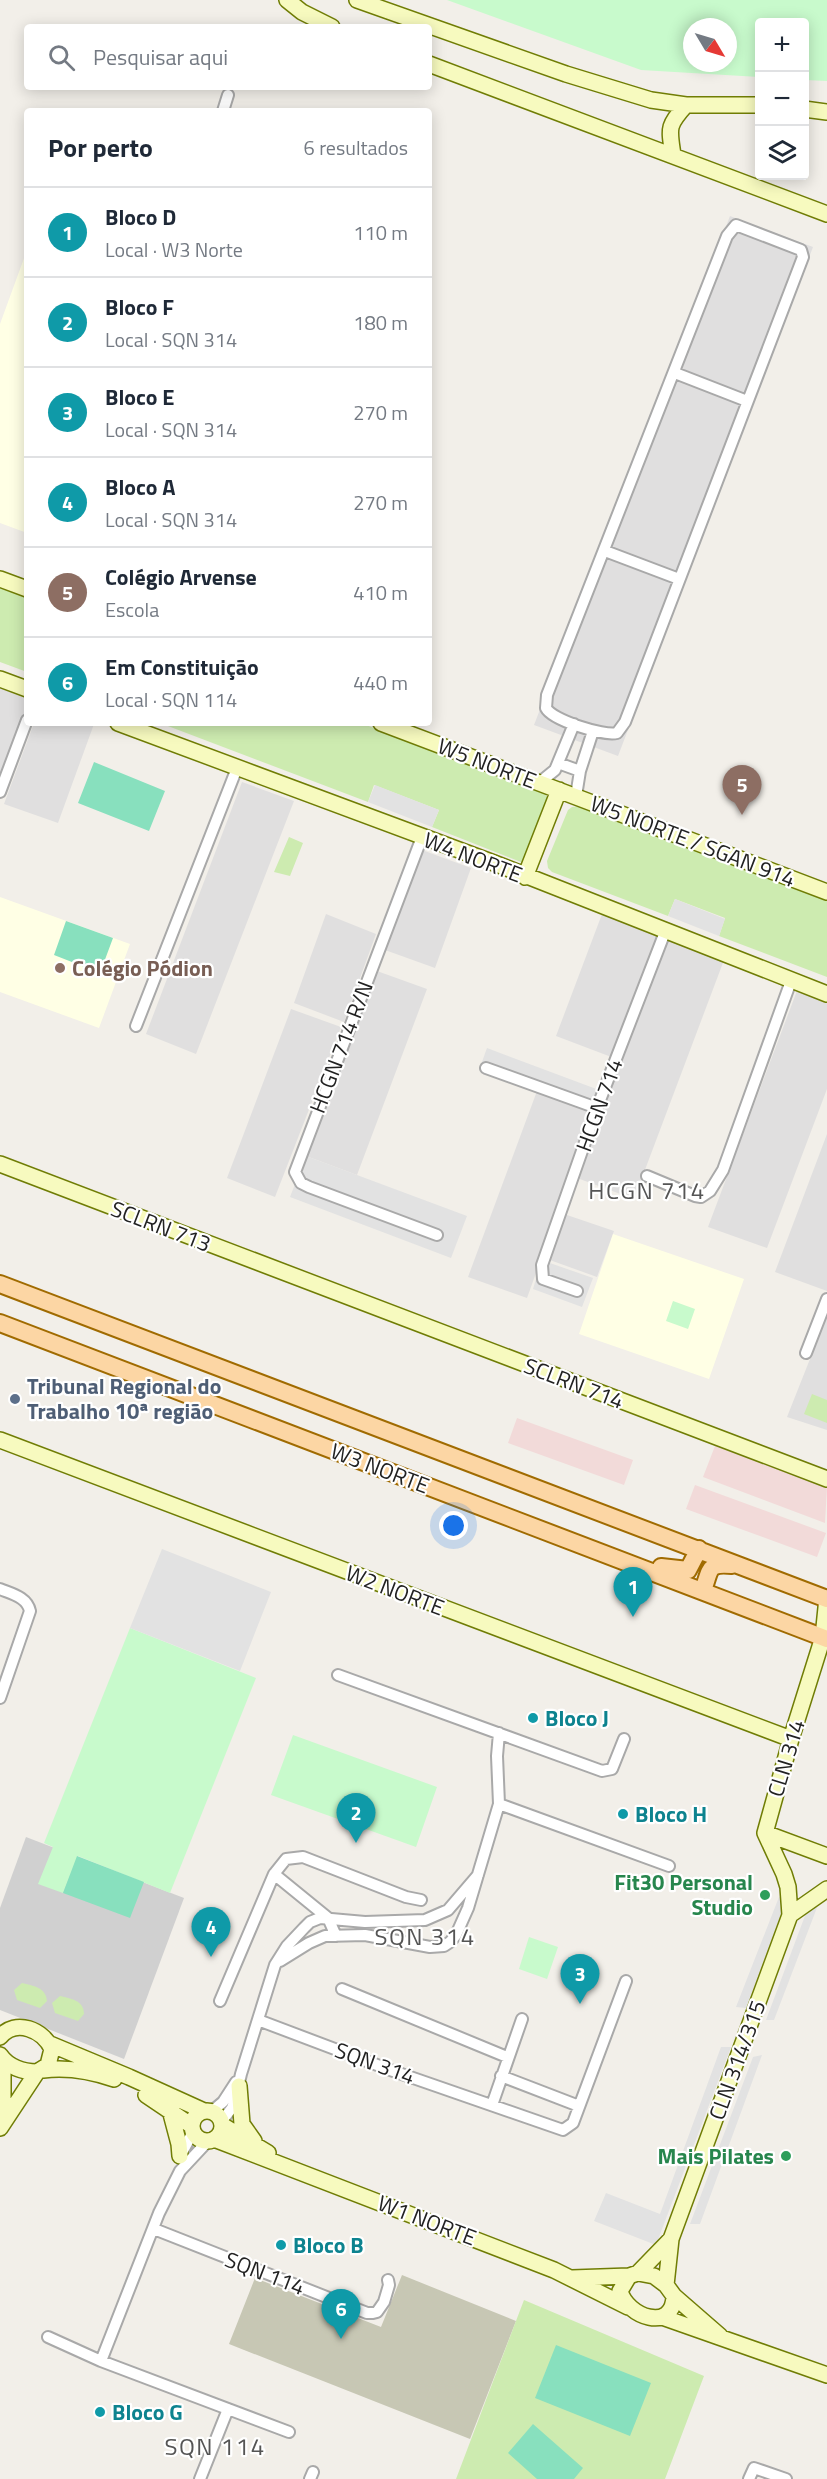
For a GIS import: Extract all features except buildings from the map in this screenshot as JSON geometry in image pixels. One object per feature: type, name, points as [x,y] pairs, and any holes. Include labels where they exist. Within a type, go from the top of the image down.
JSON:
[{"type":"main road","name":"W3 NORTE","points":[[0,1284],[827,1599]]},
{"type":"main road","name":"W3 NORTE","points":[[0,1323],[825,1638]]},
{"type":"main road","points":[[628,1562],[680,1571],[688,1570],[699,1549]]},
{"type":"main road","points":[[703,1590],[712,1567],[717,1564],[745,1566]]},
{"type":"street","points":[[287,0],[302,12],[326,24]]},
{"type":"street","points":[[357,0],[425,24]]},
{"type":"street","points":[[432,27],[566,74],[651,100],[686,105],[755,105]]},
{"type":"street","points":[[432,65],[827,214]]},
{"type":"street","points":[[224,108],[228,95]]},
{"type":"street","points":[[673,155],[670,132],[672,121],[686,105]]},
{"type":"street","points":[[809,110],[827,112]]},
{"type":"street","points":[[733,226],[801,250],[803,257],[747,401],[623,727],[617,733],[612,734],[574,724],[550,714],[545,702],[727,236],[733,226]]},
{"type":"street","points":[[675,373],[747,401]]},
{"type":"street","points":[[605,551],[679,579]]},
{"type":"street","points":[[0,579],[24,588]]},
{"type":"street","points":[[0,679],[24,688]]},
{"type":"street","points":[[539,783],[555,770],[574,724]]},
{"type":"street","points":[[0,792],[25,726]]},
{"type":"street","name":"W4 NORTE","points":[[126,726],[422,837],[827,994]]},
{"type":"street","name":"W5 NORTE","points":[[389,726],[559,790]]},
{"type":"street","points":[[576,796],[580,771],[593,730]]},
{"type":"street","points":[[558,763],[580,771]]},
{"type":"street","points":[[136,1026],[237,768]]},
{"type":"street","points":[[525,877],[559,790]]},
{"type":"street","name":"W5 NORTE / SGAN 914","points":[[559,790],[827,892]]},
{"type":"street","name":"HCGN 714 R/N","points":[[422,837],[295,1172],[297,1177],[309,1187],[437,1235]]},
{"type":"street","name":"HCGN 714","points":[[577,1291],[543,1279],[542,1265],[597,1108],[665,932]]},
{"type":"street","points":[[647,1176],[695,1196],[701,1197],[710,1191],[723,1170],[791,981]]},
{"type":"street","points":[[486,1068],[597,1108]]},
{"type":"street","name":"SCLRN 713","points":[[0,1164],[321,1288]]},
{"type":"street","name":"SCLRN 714","points":[[321,1288],[827,1479]]},
{"type":"street","points":[[806,1353],[827,1299]]},
{"type":"street","name":"W2 NORTE","points":[[0,1440],[791,1739]]},
{"type":"street","points":[[0,1589],[23,1599],[28,1603],[30,1611],[0,1698]]},
{"type":"street","name":"CLN 314","points":[[765,1833],[791,1739],[825,1638],[827,1599]]},
{"type":"street","points":[[338,1676],[602,1771],[612,1769],[624,1739]]},
{"type":"street","points":[[275,1965],[317,1938],[365,1935],[437,1947],[450,1942],[462,1924],[499,1804],[497,1756],[499,1733]]},
{"type":"street","points":[[499,1804],[669,1866]]},
{"type":"street","points":[[765,1833],[827,1856]]},
{"type":"street","points":[[765,1833],[786,1880],[790,1915],[827,1889]]},
{"type":"street","points":[[220,2001],[274,1874],[286,1859],[303,1857],[398,1894],[422,1900]]},
{"type":"street","points":[[274,1874],[328,1918],[336,1936]]},
{"type":"street","points":[[100,2361],[198,2115],[215,2118],[232,2108],[275,1965],[287,1946],[310,1922],[328,1918],[365,1922],[416,1921],[448,1910],[457,1904],[478,1875]]},
{"type":"street","points":[[302,1898],[317,1938]]},
{"type":"street","points":[[448,1910],[462,1924]]},
{"type":"street","name":"CLN 314/315","points":[[670,2291],[671,2239],[790,1915]]},
{"type":"street","points":[[365,1922],[365,1935]]},
{"type":"street","name":"SQN 314","points":[[258,2020],[393,2071],[563,2130],[573,2123],[626,1981]]},
{"type":"street","points":[[342,1989],[507,2057]]},
{"type":"street","points":[[492,2105],[522,2019]]},
{"type":"street","points":[[0,2022],[16,2027]]},
{"type":"street","points":[[0,2037],[8,2029],[16,2027]]},
{"type":"street","name":"W1 NORTE","points":[[16,2027],[39,2033],[50,2044],[129,2077],[215,2118],[282,2164]]},
{"type":"street","points":[[1,2124],[52,2057],[50,2044]]},
{"type":"street","points":[[2,2058],[18,2069],[40,2071],[61,2068],[107,2077],[126,2084],[170,2110],[193,2129],[202,2140],[211,2140]]},
{"type":"street","points":[[1,2124],[2,2058]]},
{"type":"street","points":[[501,2076],[579,2106]]},
{"type":"street","points":[[240,2080],[242,2124],[260,2148]]},
{"type":"street","points":[[170,2110],[180,2164]]},
{"type":"street","points":[[180,2164],[221,2131],[215,2118]]},
{"type":"street","name":"W1 NORTE","points":[[211,2140],[282,2164],[572,2278],[628,2307]]},
{"type":"street","name":"SQN 114","points":[[154,2229],[366,2313],[377,2312],[381,2307],[389,2284],[387,2280]]},
{"type":"street","name":"CLN 314/315","points":[[634,2275],[671,2239]]},
{"type":"street","points":[[720,2336],[654,2276],[634,2275],[620,2291],[628,2307],[641,2315],[662,2317],[827,2375]]},
{"type":"street","name":"W1 NORTE","points":[[572,2278],[634,2275]]},
{"type":"street","points":[[662,2317],[670,2311],[670,2291]]},
{"type":"street","points":[[48,2337],[100,2361],[289,2432]]},
{"type":"street","points":[[200,2479],[228,2409]]},
{"type":"street","points":[[749,2479],[754,2468],[786,2479]]},
{"type":"shaded area","points":[[730,216],[813,247],[618,756],[534,725]]},
{"type":"shaded area","points":[[24,258],[24,532],[0,523],[0,324]]},
{"type":"shaded area","points":[[0,688],[24,698],[24,715],[0,780]]},
{"type":"shaded area","points":[[33,726],[93,726],[58,823],[4,804]]},
{"type":"shaded area","points":[[242,782],[294,801],[196,1054],[146,1034]]},
{"type":"shaded area","points":[[375,785],[439,810],[432,827],[368,802]]},
{"type":"shaded area","points":[[422,850],[471,868],[435,968],[385,950]]},
{"type":"shaded area","name":"Colégio Pódion","points":[[0,897],[130,944],[99,1028],[0,992]]},
{"type":"shaded area","points":[[675,899],[725,919],[719,936],[668,916]]},
{"type":"shaded area","points":[[326,914],[376,934],[344,1022],[294,1003]]},
{"type":"shaded area","points":[[602,914],[660,936],[614,1058],[556,1036]]},
{"type":"shaded area","points":[[667,938],[724,960],[634,1199],[577,1178]]},
{"type":"shaded area","points":[[377,971],[427,989],[357,1175],[306,1156]]},
{"type":"shaded area","points":[[798,988],[827,1000],[827,1089],[767,1248],[708,1227]]},
{"type":"shaded area","points":[[291,1009],[341,1027],[275,1197],[227,1178]]},
{"type":"shaded area","points":[[487,1048],[599,1090],[591,1111],[479,1070]]},
{"type":"shaded area","points":[[537,1091],[594,1112],[527,1298],[468,1277]]},
{"type":"shaded area","points":[[827,1134],[827,1291],[775,1272]]},
{"type":"shaded area","points":[[306,1156],[467,1216],[451,1258],[290,1197]]},
{"type":"shaded area","points":[[564,1214],[614,1231],[597,1277],[547,1259]]},
{"type":"shaded area","points":[[613,1234],[744,1279],[709,1379],[579,1334]]},
{"type":"shaded area","points":[[547,1262],[593,1278],[582,1307],[533,1289],[536,1279],[540,1281]]},
{"type":"shaded area","points":[[827,1316],[827,1430],[787,1417]]},
{"type":"shaded area","points":[[517,1418],[633,1460],[624,1485],[508,1443]]},
{"type":"shaded area","points":[[715,1446],[827,1487],[825,1523],[703,1477]]},
{"type":"shaded area","points":[[695,1485],[826,1533],[817,1557],[686,1509]]},
{"type":"shaded area","points":[[162,1549],[271,1592],[240,1671],[130,1628]]},
{"type":"shaded area","points":[[26,1837],[184,1898],[124,2059],[0,2010],[0,1908]]},
{"type":"shaded area","points":[[779,1897],[787,1897],[746,2008],[736,2007]]},
{"type":"shaded area","points":[[809,1905],[818,1905],[774,2020],[766,2020]]},
{"type":"shaded area","points":[[721,2047],[731,2047],[656,2245],[594,2221],[606,2193],[660,2214]]},
{"type":"shaded area","points":[[762,2055],[700,2224],[690,2224],[753,2057]]},
{"type":"shaded area","points":[[402,2275],[516,2321],[470,2439],[229,2344],[255,2278],[381,2327]]},
{"type":"green space","points":[[447,0],[827,0],[827,81],[809,80],[809,18],[755,18],[755,77],[641,70]]},
{"type":"green space","points":[[0,584],[24,594],[24,671],[0,662]]},
{"type":"green space","points":[[168,726],[369,726],[544,793],[548,798],[528,861],[521,862],[432,827],[439,810],[374,785],[368,802]]},
{"type":"green space","points":[[94,762],[165,791],[149,831],[78,803]]},
{"type":"green space","points":[[582,806],[827,898],[827,977],[719,936],[725,918],[675,899],[668,916],[552,872],[548,868],[547,861],[568,810]]},
{"type":"green space","points":[[289,837],[303,843],[290,876],[274,872]]},
{"type":"green space","points":[[66,921],[113,938],[100,973],[54,955]]},
{"type":"green space","points":[[673,1301],[695,1309],[688,1329],[666,1321]]},
{"type":"green space","points":[[812,1394],[827,1400],[827,1423],[804,1414]]},
{"type":"green space","points":[[130,1628],[256,1678],[170,1893],[78,1856],[63,1893],[38,1884],[53,1847],[44,1843]]},
{"type":"green space","points":[[293,1735],[437,1787],[416,1847],[271,1795]]},
{"type":"green space","points":[[77,1856],[144,1882],[130,1918],[63,1893]]},
{"type":"green space","points":[[529,1937],[558,1947],[547,1979],[519,1969]]},
{"type":"green space","points":[[22,1983],[42,1990],[47,2001],[40,2008],[17,2000],[14,1990]]},
{"type":"green space","points":[[60,1996],[76,2001],[82,2006],[84,2014],[78,2021],[55,2013],[52,2003]]},
{"type":"green space","points":[[524,2300],[704,2376],[665,2479],[456,2479]]},
{"type":"green space","points":[[556,2345],[651,2383],[630,2436],[535,2398]]},
{"type":"green space","points":[[533,2424],[583,2468],[574,2479],[537,2479],[508,2453]]},
{"type":"place","name":"Colégio Arvense","points":[[742,815]]},
{"type":"place","name":"Colégio Pódion","points":[[60,968]]},
{"type":"place","name":"Tribunal Regional do Trabalho 10ª região","points":[[15,1399]]},
{"type":"place","name":"Bloco D","points":[[633,1617]]},
{"type":"place","name":"Bloco J","points":[[533,1718]]},
{"type":"place","name":"Bloco H","points":[[623,1814]]},
{"type":"place","name":"Bloco F","points":[[356,1843]]},
{"type":"place","name":"Fit30 Personal Studio","points":[[765,1895]]},
{"type":"place","name":"Bloco A","points":[[211,1957]]},
{"type":"place","name":"Bloco E","points":[[580,2004]]},
{"type":"place","name":"Mais Pilates","points":[[786,2156]]},
{"type":"place","name":"Bloco B","points":[[281,2245]]},
{"type":"place","name":"Em Constituição","points":[[341,2339]]},
{"type":"place","name":"Bloco G","points":[[100,2412]]},
{"type":"district","name":"HCGN 714","points":[[647,1190]]},
{"type":"district","name":"SQN 314","points":[[425,1936]]},
{"type":"district","name":"SQN 114","points":[[215,2446]]}]
